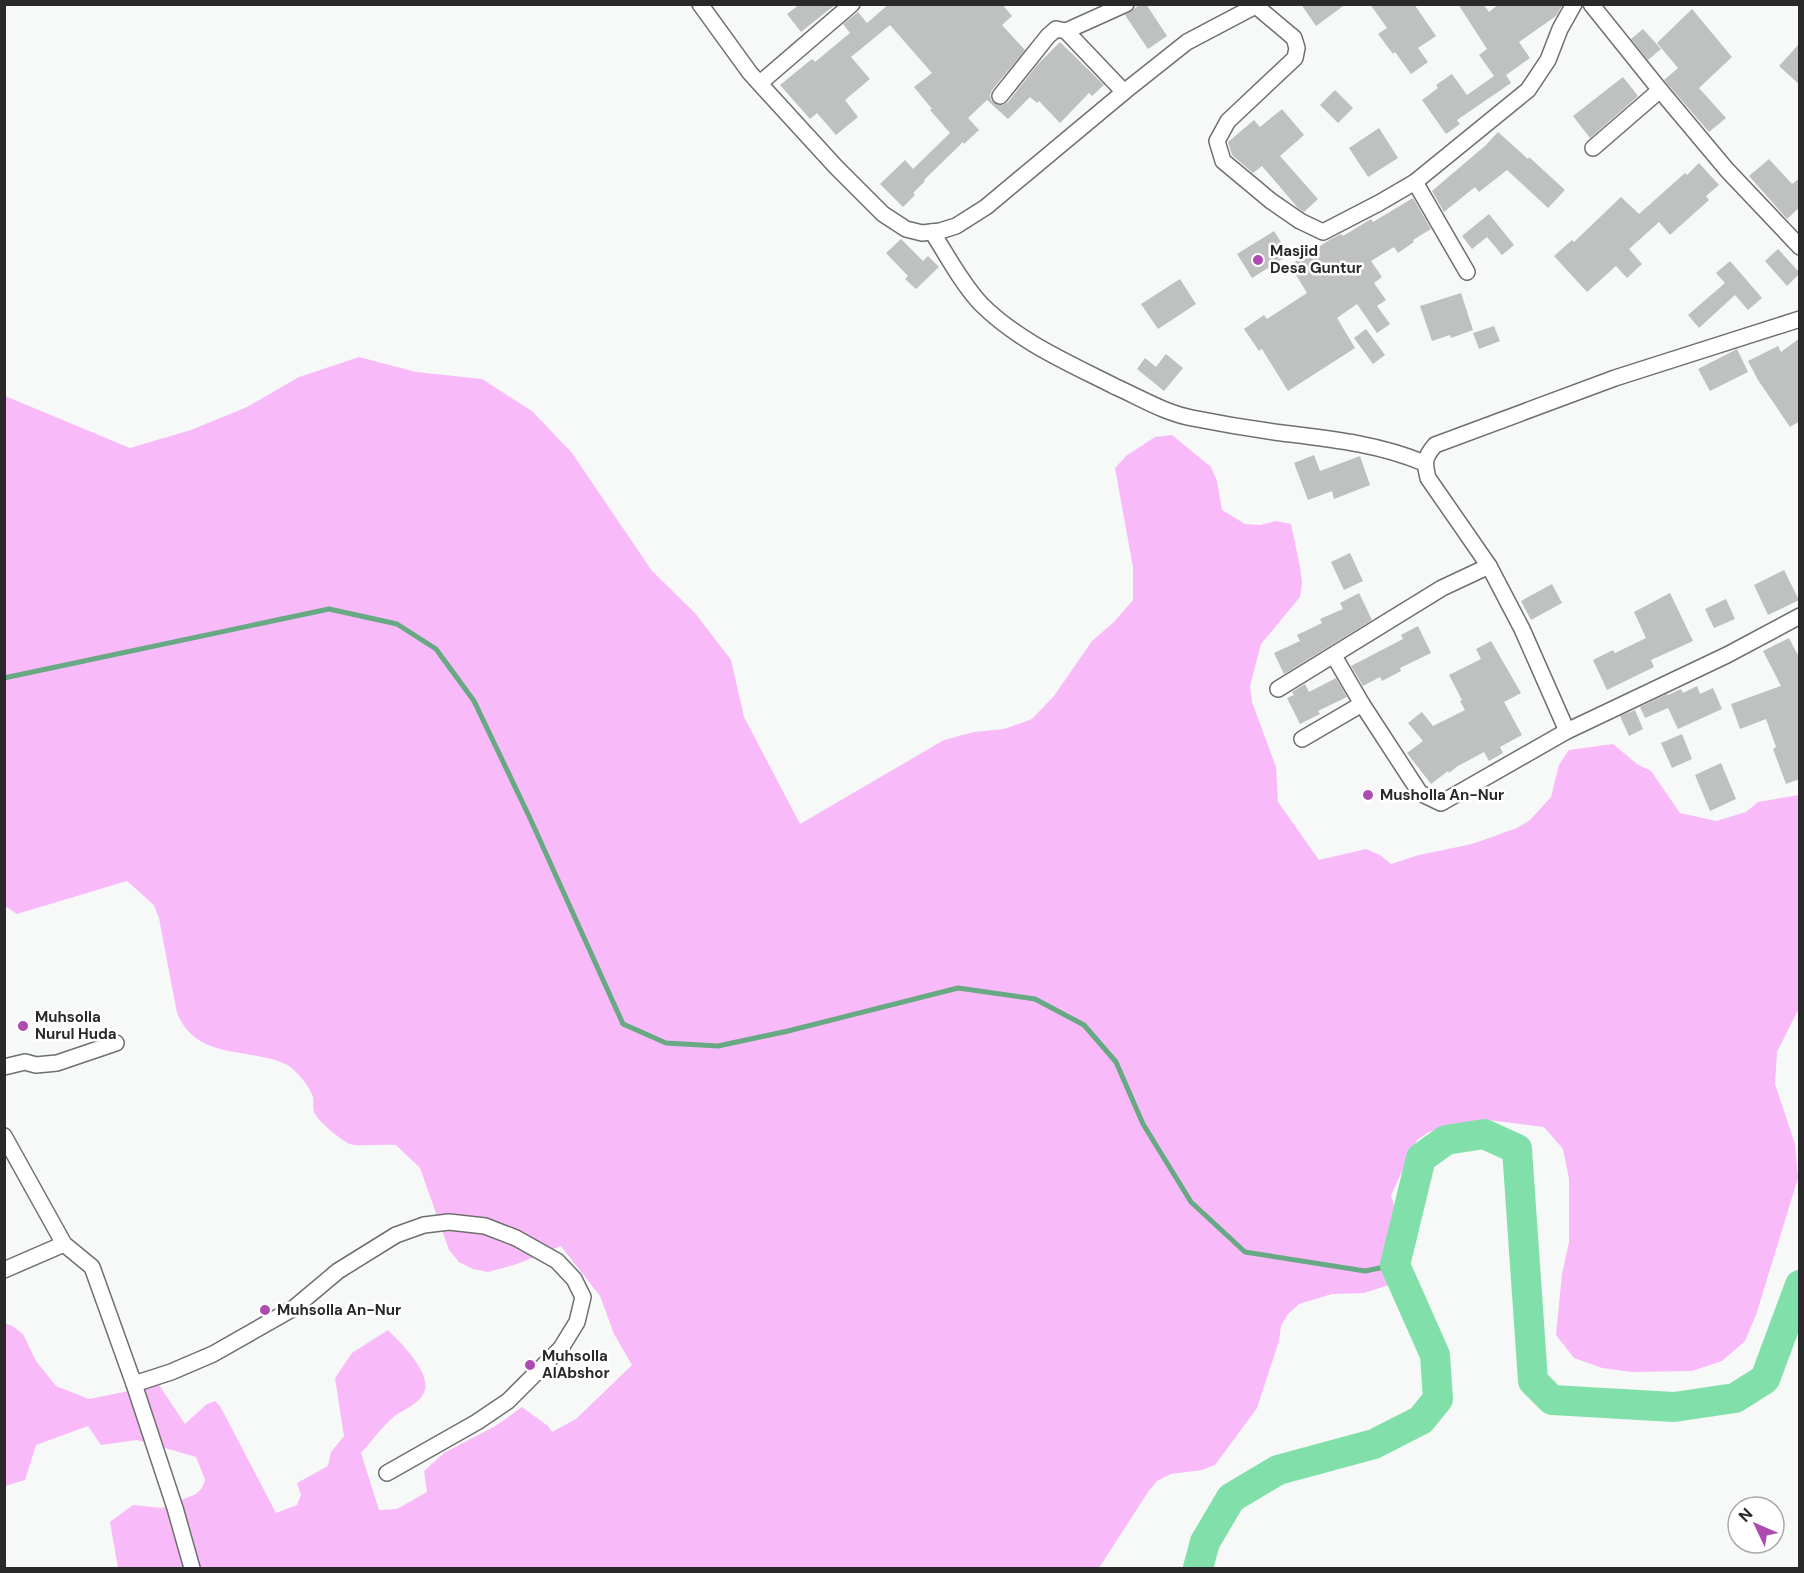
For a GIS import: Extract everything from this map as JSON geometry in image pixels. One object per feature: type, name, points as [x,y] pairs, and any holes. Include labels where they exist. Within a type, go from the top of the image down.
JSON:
[{"type":"street","points":[[700,4],[750,72],[836,167],[883,214],[906,229],[922,233],[956,226],[986,207],[1187,42],[1258,5],[1294,38],[1297,48],[1295,58],[1228,121],[1216,141],[1223,160],[1271,201],[1300,221],[1323,232],[1415,182],[1528,90],[1548,60],[1560,29],[1574,4]]},
{"type":"street","points":[[760,83],[852,4]]},
{"type":"street","points":[[1066,31],[1126,4]]},
{"type":"street","points":[[1591,4],[1727,171],[1800,247]]},
{"type":"street","points":[[1000,96],[1056,29],[1066,31],[1124,92]]},
{"type":"street","points":[[1593,148],[1660,90]]},
{"type":"street","points":[[1415,182],[1467,272]]},
{"type":"street","points":[[932,232],[980,303],[1012,330],[1044,351],[1147,402],[1189,418],[1361,443],[1400,453],[1424,463]]},
{"type":"street","points":[[1567,731],[1522,629],[1489,566],[1428,478],[1424,463],[1429,452],[1435,445],[1615,378],[1800,319]]},
{"type":"street","points":[[1278,689],[1442,588],[1489,566]]},
{"type":"street","points":[[1334,656],[1362,704],[1420,793],[1441,802],[1567,731],[1727,655],[1800,616]]},
{"type":"street","points":[[1302,739],[1362,704]]},
{"type":"street","points":[[4,1067],[25,1062],[36,1065],[57,1064],[116,1043]]},
{"type":"street","points":[[5,1137],[64,1244],[92,1268],[134,1384],[175,1508],[192,1569]]},
{"type":"street","points":[[134,1384],[171,1372],[213,1354],[294,1308],[338,1271],[396,1235],[424,1225],[448,1222],[485,1226],[516,1238],[557,1262],[574,1279],[583,1297],[577,1322],[561,1348],[508,1401],[477,1422],[387,1473]]},
{"type":"street","points":[[4,1270],[64,1244]]},
{"type":"shaded area","points":[[359,357],[416,372],[482,379],[532,411],[572,453],[652,571],[695,613],[731,660],[744,717],[800,824],[944,740],[974,732],[1004,729],[1032,719],[1054,696],[1092,641],[1114,622],[1133,600],[1133,567],[1115,468],[1126,456],[1155,437],[1172,435],[1211,467],[1217,481],[1222,510],[1245,524],[1260,525],[1276,521],[1291,524],[1302,583],[1300,597],[1261,644],[1250,686],[1252,702],[1276,767],[1278,802],[1319,860],[1366,849],[1380,855],[1391,864],[1419,855],[1472,844],[1517,828],[1530,820],[1551,797],[1559,765],[1569,750],[1613,744],[1637,764],[1651,771],[1680,813],[1716,821],[1746,812],[1758,802],[1799,795],[1799,1008],[1777,1052],[1775,1084],[1795,1144],[1798,1178],[1756,1315],[1745,1341],[1722,1361],[1692,1371],[1632,1372],[1602,1368],[1574,1358],[1556,1335],[1562,1274],[1569,1242],[1569,1179],[1563,1149],[1544,1127],[1488,1120],[1442,1127],[1417,1140],[1391,1195],[1412,1271],[1392,1284],[1364,1293],[1332,1294],[1299,1304],[1288,1314],[1281,1326],[1279,1341],[1257,1408],[1215,1465],[1202,1470],[1171,1474],[1157,1481],[1099,1568],[118,1568],[110,1522],[133,1505],[162,1508],[196,1494],[202,1488],[205,1480],[196,1457],[137,1440],[101,1445],[88,1426],[36,1445],[25,1480],[5,1486],[5,1324],[11,1325],[23,1334],[36,1361],[56,1386],[89,1399],[159,1385],[185,1424],[207,1404],[215,1401],[220,1406],[276,1513],[297,1505],[301,1495],[297,1483],[328,1466],[331,1452],[344,1436],[335,1378],[352,1353],[388,1330],[414,1359],[424,1376],[426,1385],[422,1396],[391,1419],[361,1453],[379,1510],[397,1509],[427,1492],[424,1471],[444,1453],[497,1425],[522,1407],[548,1426],[552,1432],[576,1419],[632,1365],[614,1334],[600,1296],[561,1246],[517,1264],[488,1272],[473,1269],[459,1262],[449,1250],[420,1168],[396,1145],[359,1145],[346,1142],[317,1117],[313,1097],[308,1087],[301,1077],[287,1065],[268,1058],[222,1050],[196,1038],[186,1028],[177,1013],[159,918],[154,905],[127,881],[17,914],[5,906],[5,396],[130,448],[191,430],[247,407],[299,377]]},
{"type":"building","points":[[800,4],[836,4],[801,32],[787,14]]},
{"type":"building","points":[[889,4],[1002,4],[1012,16],[1002,25],[1025,50],[992,90],[991,100],[998,105],[1008,102],[1038,64],[1060,42],[1104,85],[1092,96],[1089,93],[1060,123],[1039,101],[1037,103],[1030,97],[1008,119],[987,100],[968,118],[979,130],[964,144],[963,142],[924,180],[913,193],[915,195],[903,207],[880,184],[905,160],[913,169],[950,133],[914,87],[932,73],[890,25],[851,57],[870,79],[845,100],[858,117],[836,135],[817,113],[810,119],[780,85],[812,59],[815,62],[850,33],[843,24],[858,12],[867,23]]},
{"type":"building","points":[[1141,4],[1146,4],[1167,36],[1148,49],[1125,15]]},
{"type":"building","points":[[1301,4],[1346,4],[1316,26]]},
{"type":"building","points":[[1370,4],[1414,4],[1436,36],[1418,48],[1428,62],[1411,74],[1378,34],[1387,28]]},
{"type":"building","points":[[1458,4],[1483,4],[1489,12],[1499,4],[1563,4],[1556,16],[1519,42],[1530,58],[1506,75],[1511,83],[1457,120],[1460,124],[1446,134],[1422,100],[1438,88],[1436,85],[1452,74],[1467,95],[1494,76],[1479,55],[1487,49]]},
{"type":"building","points":[[1692,9],[1732,57],[1699,88],[1726,118],[1709,132],[1664,80],[1678,68],[1657,43]]},
{"type":"building","points":[[1643,29],[1661,49],[1648,60],[1631,39]]},
{"type":"building","points":[[1800,43],[1800,85],[1779,66]]},
{"type":"building","points":[[1623,77],[1638,96],[1590,138],[1573,116]]},
{"type":"building","points":[[1335,90],[1353,108],[1338,123],[1320,105]]},
{"type":"building","points":[[1282,109],[1304,135],[1280,156],[1318,199],[1304,212],[1262,166],[1253,173],[1232,155],[1228,142],[1254,120],[1260,127]]},
{"type":"building","points":[[1379,128],[1398,158],[1368,177],[1349,148]]},
{"type":"building","points":[[1498,132],[1565,190],[1548,208],[1507,170],[1479,192],[1475,187],[1444,212],[1432,191]]},
{"type":"building","points":[[1769,159],[1792,184],[1800,178],[1800,207],[1787,219],[1749,176]]},
{"type":"building","points":[[1699,163],[1719,185],[1706,196],[1709,200],[1670,235],[1659,222],[1629,249],[1642,264],[1627,278],[1616,266],[1587,292],[1554,256],[1572,240],[1574,242],[1621,197],[1639,214]]},
{"type":"building","points":[[1413,198],[1431,229],[1398,253],[1394,247],[1371,261],[1382,277],[1374,283],[1386,300],[1377,306],[1390,324],[1377,333],[1357,304],[1337,318],[1355,348],[1288,391],[1262,349],[1259,351],[1244,329],[1264,315],[1267,319],[1307,293],[1290,265],[1331,239],[1341,234],[1343,236],[1371,219],[1373,222]]},
{"type":"building","points":[[1489,214],[1514,245],[1502,255],[1487,237],[1472,249],[1462,236]]},
{"type":"building","points":[[1274,231],[1289,255],[1252,278],[1237,254]]},
{"type":"building","points":[[901,239],[923,261],[928,256],[939,267],[916,289],[905,279],[908,276],[886,253]]},
{"type":"building","points":[[1778,249],[1800,273],[1787,286],[1765,261]]},
{"type":"building","points":[[1730,261],[1762,298],[1748,310],[1735,295],[1699,328],[1688,315],[1725,283],[1716,273]]},
{"type":"building","points":[[1180,279],[1196,304],[1158,329],[1141,304]]},
{"type":"building","points":[[1461,293],[1473,330],[1451,338],[1450,335],[1432,341],[1420,306]]},
{"type":"building","points":[[1494,326],[1500,341],[1479,349],[1473,333]]},
{"type":"building","points":[[1366,329],[1385,355],[1373,364],[1354,338]]},
{"type":"building","points":[[1800,338],[1800,421],[1790,427],[1748,361],[1778,346],[1781,352]]},
{"type":"building","points":[[1737,349],[1748,372],[1710,391],[1698,369]]},
{"type":"building","points":[[1166,354],[1183,368],[1164,391],[1137,369],[1145,358],[1156,367]]},
{"type":"building","points":[[1314,455],[1320,471],[1360,456],[1370,485],[1334,499],[1332,491],[1308,500],[1294,463]]},
{"type":"building","points":[[1350,553],[1363,581],[1344,590],[1331,562]]},
{"type":"building","points":[[1784,570],[1799,600],[1768,615],[1754,585]]},
{"type":"building","points":[[1552,584],[1562,603],[1531,620],[1521,601]]},
{"type":"building","points":[[1359,593],[1372,620],[1284,674],[1274,653],[1300,641],[1297,635],[1322,623],[1320,619],[1343,609],[1340,603]]},
{"type":"building","points":[[1670,593],[1693,641],[1651,660],[1654,667],[1607,690],[1593,660],[1613,650],[1615,653],[1646,638],[1634,612]]},
{"type":"building","points":[[1726,599],[1735,619],[1714,628],[1705,609]]},
{"type":"building","points":[[1418,626],[1431,653],[1400,668],[1401,671],[1382,681],[1380,677],[1363,686],[1351,666],[1403,639],[1401,635]]},
{"type":"building","points":[[1789,638],[1800,659],[1800,779],[1786,784],[1773,749],[1776,747],[1766,719],[1740,729],[1731,704],[1781,686],[1763,651]]},
{"type":"building","points":[[1491,641],[1521,693],[1504,702],[1522,735],[1500,747],[1503,753],[1489,761],[1484,752],[1449,773],[1448,771],[1431,784],[1407,753],[1423,741],[1408,723],[1422,712],[1433,726],[1465,710],[1449,675],[1481,659],[1476,649]]},
{"type":"building","points":[[1336,678],[1347,697],[1318,711],[1320,714],[1300,724],[1287,698],[1294,695],[1292,692],[1305,684],[1309,692]]},
{"type":"building","points":[[1697,686],[1700,694],[1713,688],[1722,709],[1678,729],[1668,708],[1645,718],[1640,707],[1667,694],[1681,689],[1683,693]]},
{"type":"building","points":[[1635,710],[1643,729],[1629,736],[1620,716]]},
{"type":"building","points":[[1682,734],[1692,759],[1672,768],[1661,743]]},
{"type":"building","points":[[1721,763],[1736,799],[1710,811],[1695,775]]},
{"type":"waterway","points":[[4,678],[329,609],[397,624],[436,649],[474,701],[623,1024],[666,1043],[718,1046],[788,1031],[958,988],[1035,999],[1084,1025],[1116,1062],[1143,1124],[1191,1202],[1245,1252],[1365,1271],[1395,1265]]},
{"type":"waterway","points":[[1198,1568],[1205,1542],[1231,1498],[1278,1470],[1374,1444],[1421,1420],[1438,1399],[1435,1355],[1395,1265],[1421,1158],[1446,1140],[1484,1134],[1517,1149],[1533,1381],[1552,1400],[1674,1407],[1735,1398],[1765,1379],[1800,1285]]},
{"type":"place","name":"Masjid Desa Guntur","points":[[1258,260]]},
{"type":"place","name":"Musholla An-Nur","points":[[1368,795]]},
{"type":"place","name":"Muhsolla Nurul Huda","points":[[23,1026]]},
{"type":"place","name":"Muhsolla An-Nur","points":[[265,1310]]},
{"type":"place","name":"Muhsolla AlAbshor","points":[[530,1365]]}]
